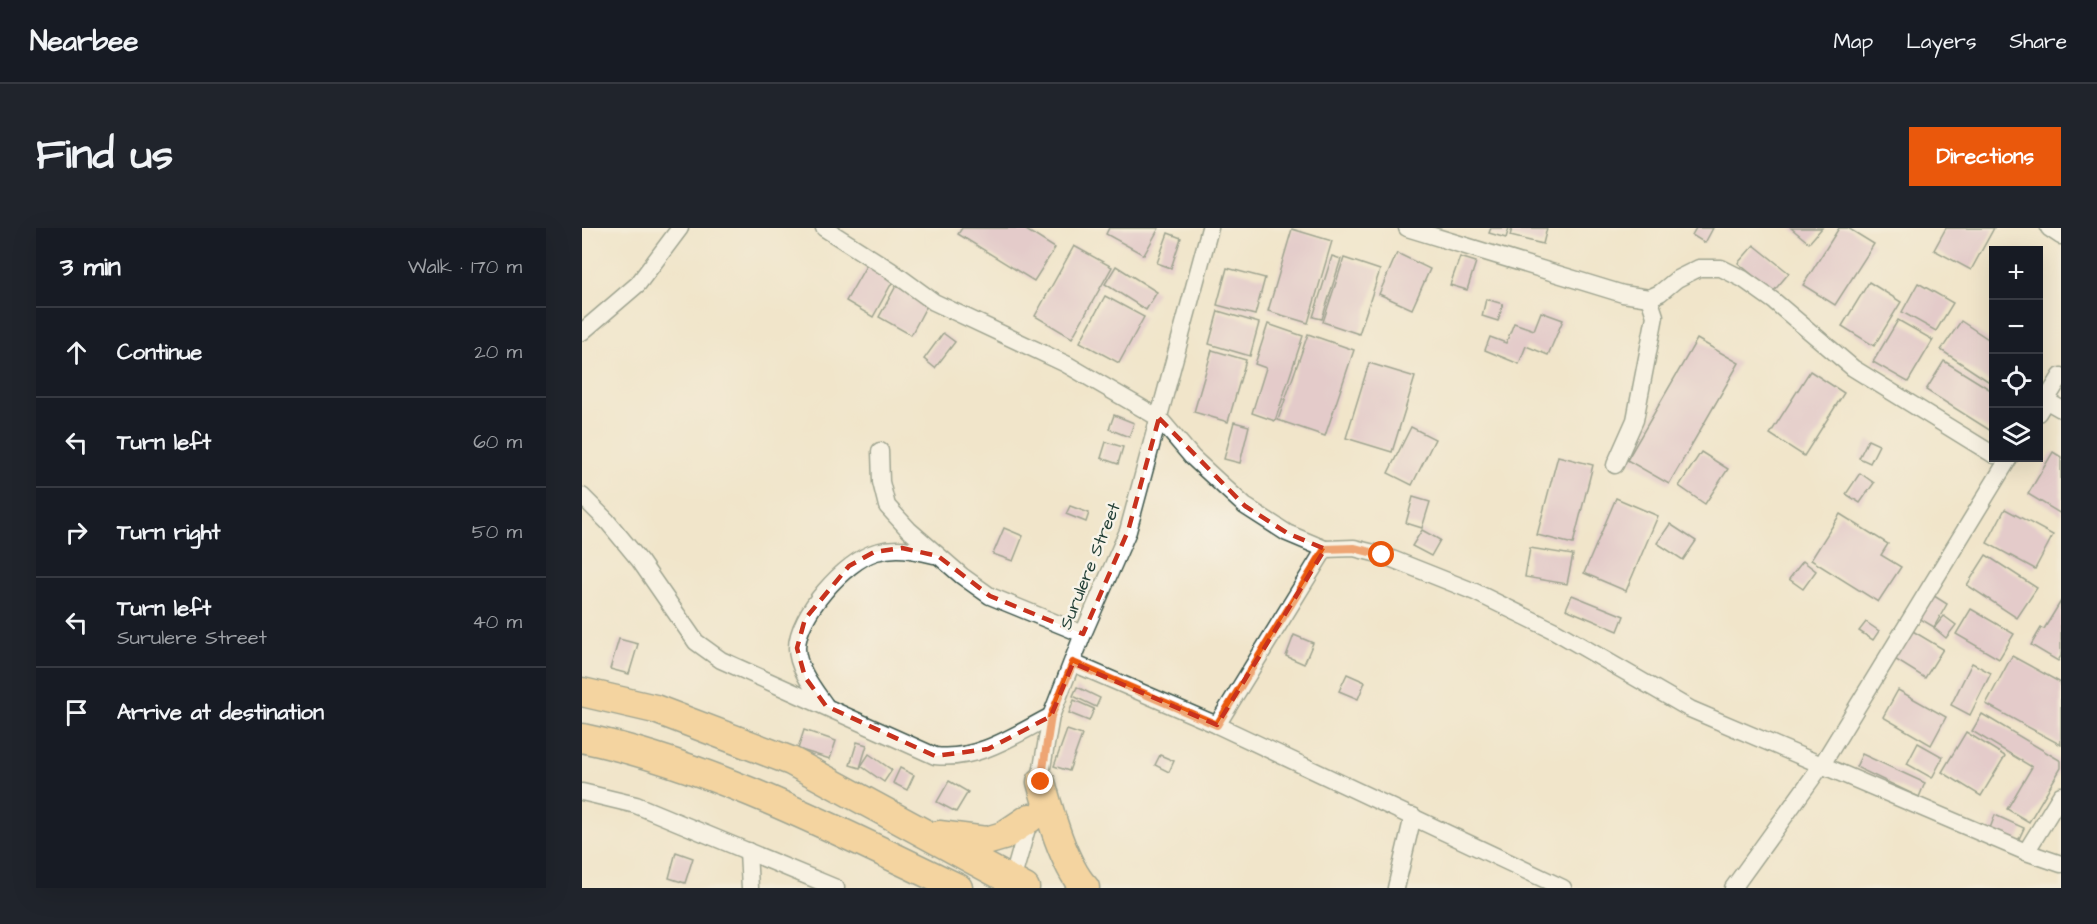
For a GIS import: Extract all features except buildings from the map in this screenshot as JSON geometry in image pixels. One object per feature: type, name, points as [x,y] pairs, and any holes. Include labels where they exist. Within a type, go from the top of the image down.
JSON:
[{"type":"highway","points":[[582,692],[655,709],[791,761],[1016,886]]},
{"type":"highway","points":[[582,738],[629,748],[781,803],[925,878],[958,888]]},
{"type":"highway","points":[[1041,782],[1052,822],[1077,880],[1085,888]]},
{"type":"highway","points":[[923,833],[986,841],[1004,836],[1030,818]]},
{"type":"street","points":[[582,332],[638,284],[680,228]]},
{"type":"street","points":[[824,228],[863,252],[934,302],[1066,364],[1159,418],[1192,457],[1245,506],[1287,533],[1325,549],[1354,548],[1382,555],[1474,592],[1555,631],[1690,709],[2026,852],[2061,864]]},
{"type":"street","name":"Surulere Street","points":[[1016,886],[1030,818],[1041,782],[1051,716],[1083,634],[1128,531],[1210,228]]},
{"type":"street","points":[[1407,228],[1623,294],[1649,298],[1660,293],[1677,279],[1699,268],[1721,268],[1743,279],[1774,302],[1853,368],[1989,451]]},
{"type":"street","points":[[2049,228],[2061,236]]},
{"type":"street","points":[[1616,465],[1635,420],[1655,316],[1649,298]]},
{"type":"street","points":[[2049,408],[2061,376]]},
{"type":"street","points":[[880,451],[881,482],[887,506],[909,530],[938,556],[990,596],[1083,634]]},
{"type":"street","points":[[1732,888],[1821,766],[1999,462]]},
{"type":"street","points":[[582,497],[607,521],[640,561],[696,642],[721,660],[935,756],[949,758],[988,749],[1051,716]]},
{"type":"street","points":[[826,706],[805,677],[797,648],[805,619],[821,596],[849,566],[874,552],[902,548],[938,556]]},
{"type":"street","points":[[1217,725],[1325,549]]},
{"type":"street","points":[[1073,663],[1217,725],[1563,888]]},
{"type":"street","points":[[582,792],[636,805],[836,888]]},
{"type":"street","points":[[2026,852],[2061,795]]},
{"type":"street","points":[[1396,888],[1413,816]]},
{"type":"street","points":[[748,851],[750,888]]},
{"type":"highlighted area","points":[[1159,418],[1245,506],[1287,533],[1325,549],[1217,725],[1073,663],[1051,716],[988,749],[935,756],[826,706],[805,677],[797,648],[805,619],[849,566],[874,552],[902,548],[938,556],[990,596],[1083,634],[1128,531]]},
{"type":"route","points":[[1041,782],[1051,716],[1073,663],[1217,725],[1325,549],[1354,548],[1382,555]]}]
